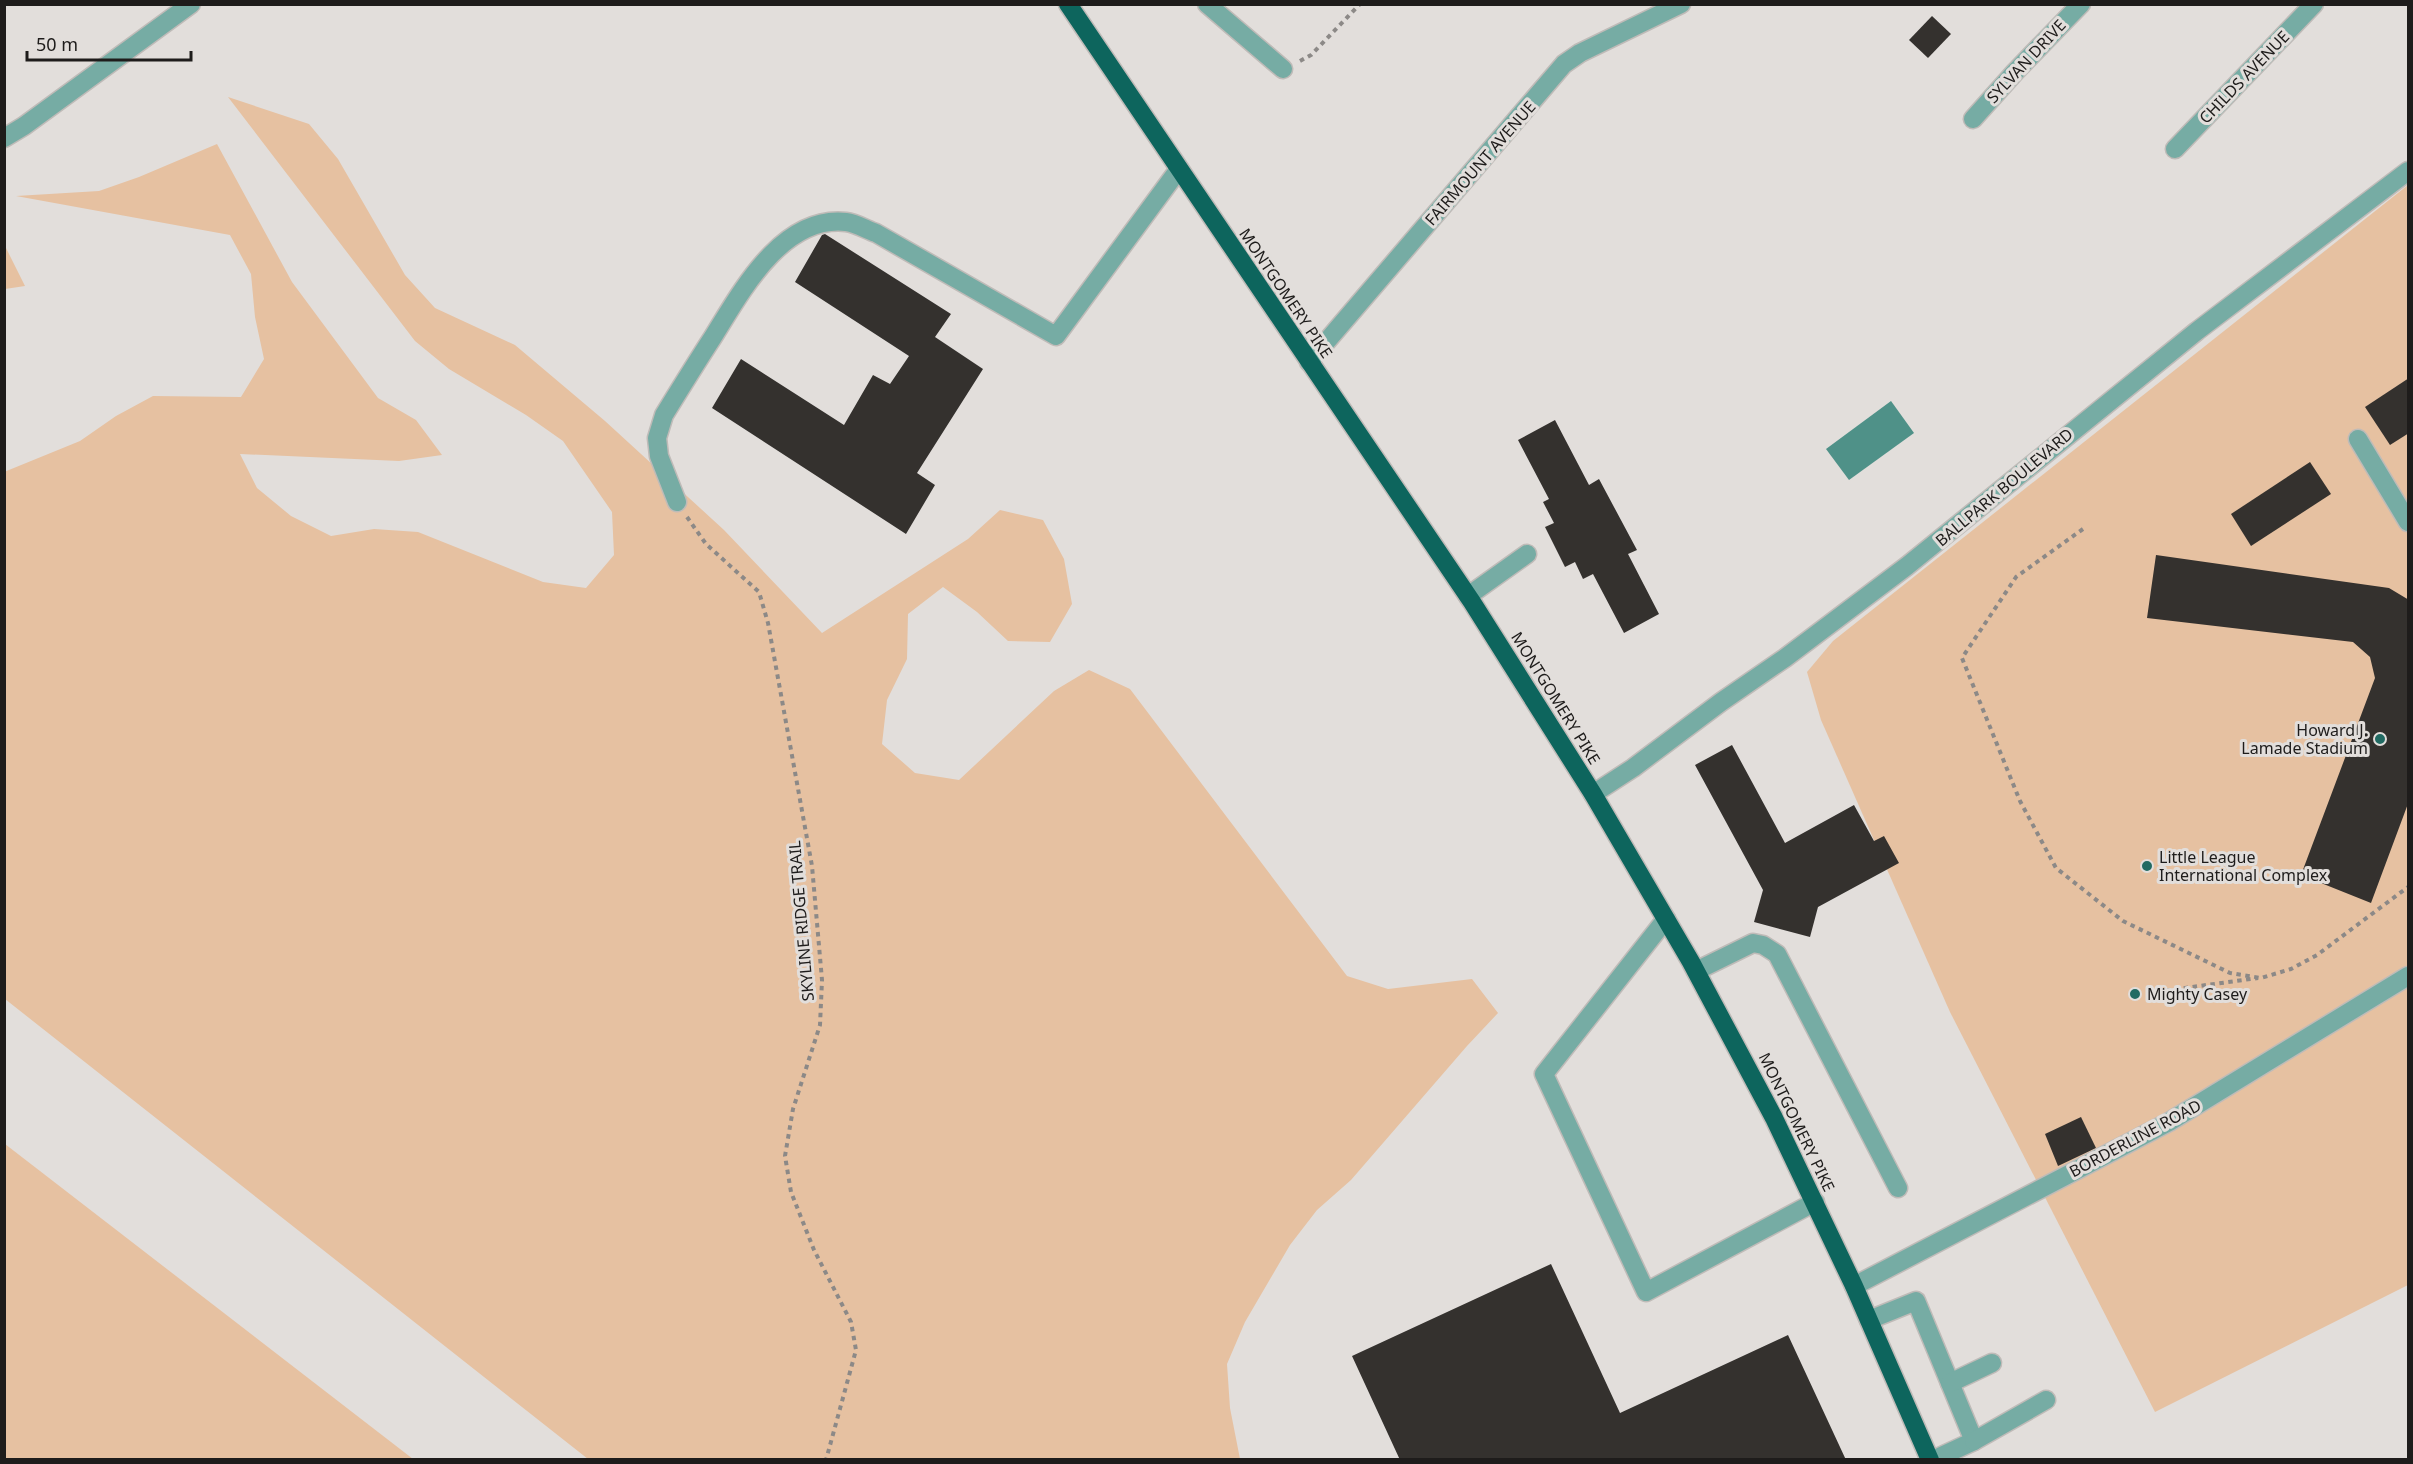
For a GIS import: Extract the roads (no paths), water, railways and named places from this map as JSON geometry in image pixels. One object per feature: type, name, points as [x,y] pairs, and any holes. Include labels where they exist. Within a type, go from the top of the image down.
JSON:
[{"type":"highway","name":"MONTGOMERY PIKE","points":[[1068,4],[1468,596],[1593,794],[1696,971],[1774,1118],[1854,1286],[1931,1460]]},
{"type":"street","points":[[4,138],[24,126],[191,4]]},
{"type":"street","points":[[1207,4],[1283,69]]},
{"type":"street","name":"FAIRMOUNT AVENUE","points":[[1310,362],[1564,64],[1580,53],[1681,4]]},
{"type":"street","name":"SYLVAN DRIVE","points":[[1973,119],[2080,4]]},
{"type":"street","name":"CHILDS AVENUE","points":[[2175,149],[2314,4]]},
{"type":"street","points":[[676,502],[659,456],[657,438],[664,415],[746,284],[773,252],[801,232],[821,224],[846,222],[876,233],[1056,336],[1179,169]]},
{"type":"street","name":"BALLPARK BOULEVARD","points":[[1593,794],[1633,768],[1721,702],[1785,658],[1907,566],[2196,330],[2409,171]]},
{"type":"street","points":[[2358,438],[2409,522]]},
{"type":"street","points":[[1468,596],[1527,554]]},
{"type":"street","points":[[1665,919],[1544,1074],[1646,1292],[1815,1202]]},
{"type":"street","points":[[1696,971],[1753,943],[1763,945],[1778,954],[1898,1188]]},
{"type":"street","name":"BORDERLINE ROAD","points":[[1854,1286],[2169,1122],[2409,976]]},
{"type":"street","points":[[1869,1320],[1916,1301],[1974,1441]]},
{"type":"street","points":[[1950,1383],[1992,1363]]},
{"type":"street","points":[[1931,1460],[1974,1441],[2046,1400]]},
{"type":"water","points":[[1891,401],[1914,433],[1849,480],[1826,449]]},
{"type":"place","name":"Howard J. Lamade Stadium","points":[[2380,739]]},
{"type":"place","name":"Little League International Complex","points":[[2147,866]]},
{"type":"place","name":"Mighty Casey","points":[[2135,994]]}]
